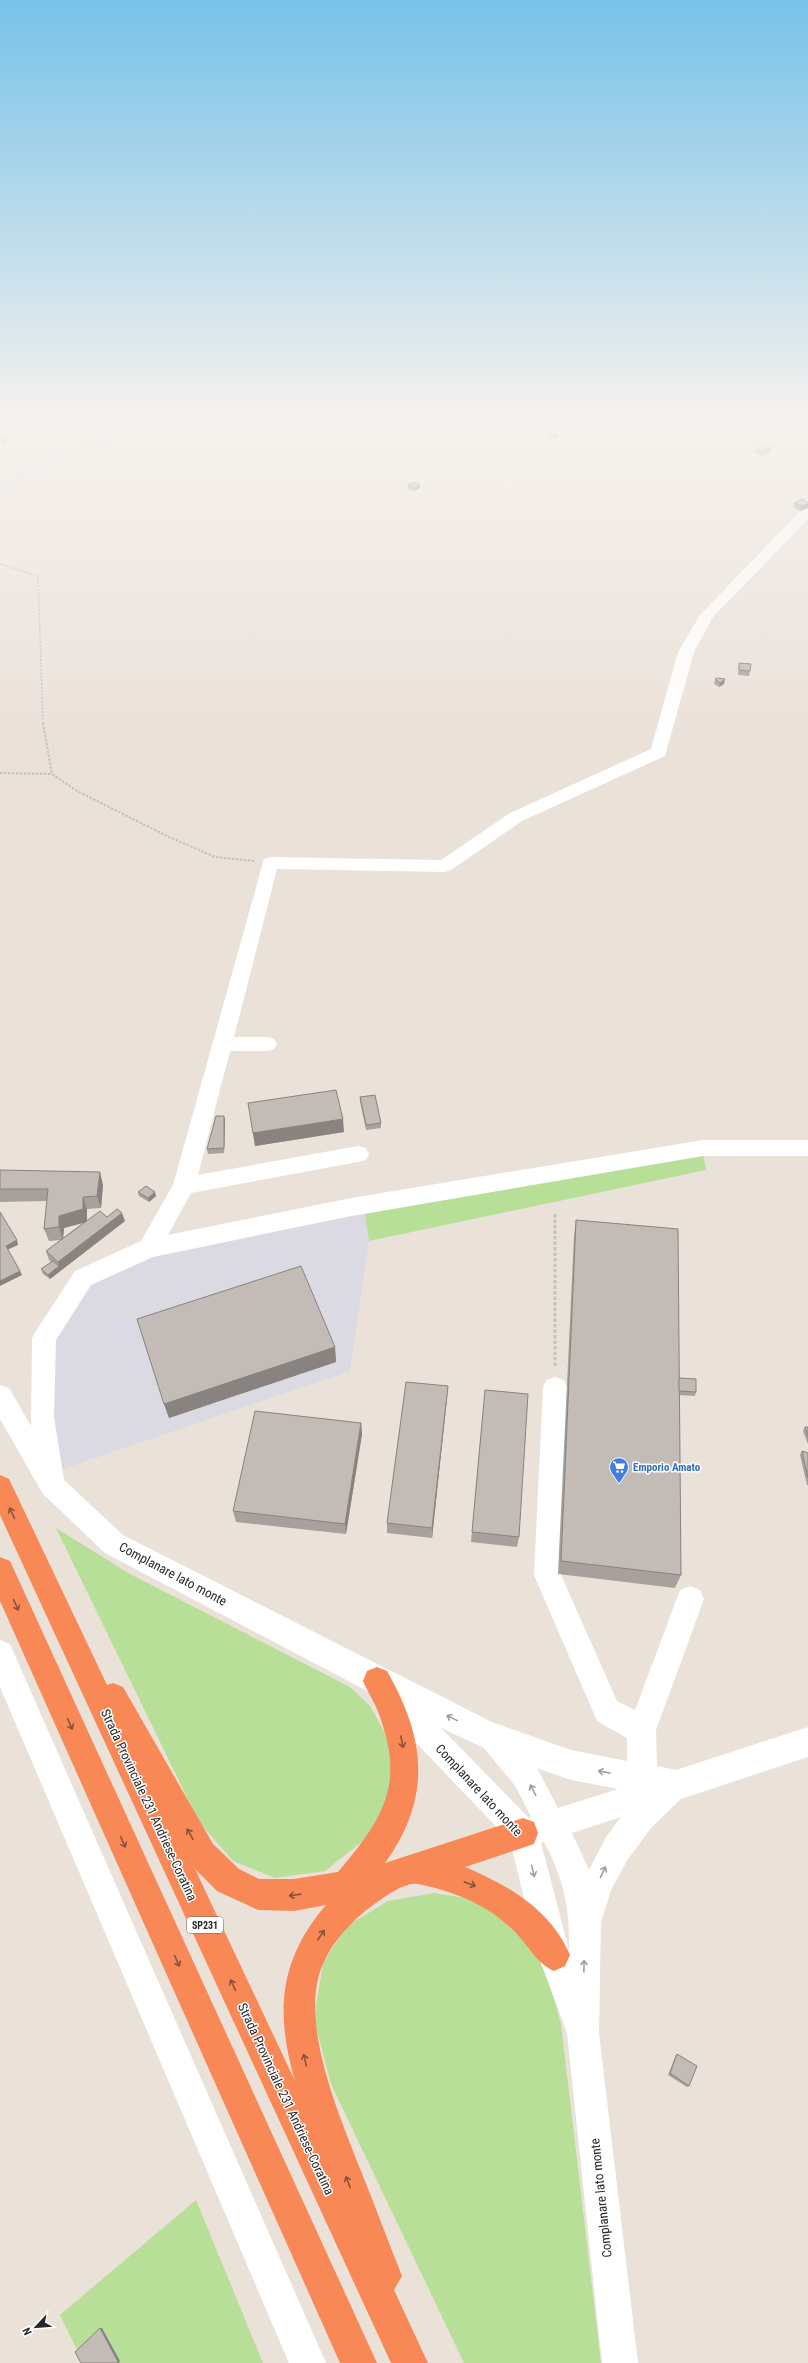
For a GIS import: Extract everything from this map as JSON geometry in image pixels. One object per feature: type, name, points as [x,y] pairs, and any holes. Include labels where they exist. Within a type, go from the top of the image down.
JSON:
[{"type":"highway","name":"Strada Provinciale 231 Andriese-Coratina","points":[[0,1487],[410,2363]]},
{"type":"highway","name":"SP231","points":[[25,1541],[198,1848],[207,1861],[228,1880],[258,1894],[287,1896],[383,1879],[419,1869],[537,1829]]},
{"type":"highway","points":[[0,1570],[359,2363]]},
{"type":"highway","points":[[347,1885],[373,1854],[390,1828],[400,1807],[404,1788],[404,1758],[400,1732],[393,1712],[377,1681]]},
{"type":"highway","points":[[419,1869],[474,1886],[506,1902],[528,1922],[554,1955]]},
{"type":"highway","name":"SP231","points":[[383,1879],[346,1906],[327,1926],[314,1945],[301,1986],[300,2029],[310,2082],[417,2363]]},
{"type":"street","points":[[149,1248],[184,1186],[270,863],[445,866],[516,817],[659,752],[686,652],[707,616],[793,526]]},
{"type":"street","points":[[221,1044],[267,1044]]},
{"type":"street","points":[[52,1486],[42,1417],[44,1338],[83,1278],[149,1248],[351,1207],[703,1148],[808,1148]]},
{"type":"street","points":[[184,1186],[358,1154]]},
{"type":"street","points":[[555,1388],[547,1575],[607,1711],[642,1730]]},
{"type":"street","name":"Complanare lato monte","points":[[0,1396],[52,1486],[114,1544],[377,1681],[486,1735],[558,1762],[678,1785]]},
{"type":"street","points":[[642,1779],[642,1730],[690,1599]]},
{"type":"street","points":[[0,1654],[308,2363]]},
{"type":"street","name":"Complanare lato monte","points":[[377,1681],[486,1798],[537,1829],[576,1872],[585,1922],[583,2033],[620,2363]]},
{"type":"street","name":"Complanare lato monte","points":[[486,1735],[503,1749],[522,1771],[537,1829],[554,1955],[583,2033]]},
{"type":"street","points":[[537,1829],[678,1785],[808,1742]]},
{"type":"street","name":"Complanare lato monte","points":[[585,1922],[598,1881],[623,1838],[641,1816],[678,1785]]},
{"type":"path","points":[[0,564],[38,576],[43,723],[52,774]]},
{"type":"path","points":[[0,772],[52,774],[77,791],[167,836],[215,857],[270,863]]},
{"type":"path","points":[[554,1214],[555,1388]]},
{"type":"shaded area","points":[[365,1214],[369,1241],[350,1371],[57,1471],[49,1414],[53,1338],[90,1283],[134,1261],[215,1241]]},
{"type":"green space","points":[[703,1154],[706,1170],[369,1241],[365,1214]]},
{"type":"green space","points":[[56,1528],[130,1574],[350,1687],[370,1706],[389,1740],[393,1792],[374,1832],[325,1871],[275,1878],[233,1861],[199,1822]]},
{"type":"green space","points":[[434,1893],[479,1900],[518,1930],[546,1969],[561,2024],[601,2363],[464,2363],[331,2084],[314,2020],[323,1963],[347,1926],[388,1901]]},
{"type":"green space","points":[[196,2200],[263,2363],[119,2363],[78,2352],[60,2315]]},
{"type":"building","points":[[739,663],[751,664],[750,671],[739,670]]},
{"type":"building","points":[[715,679],[725,679],[720,683]]},
{"type":"building","points":[[336,1090],[343,1119],[253,1133],[248,1103]]},
{"type":"building","points":[[375,1095],[381,1123],[366,1125],[360,1097]]},
{"type":"building","points":[[216,1116],[224,1116],[224,1148],[207,1149]]},
{"type":"building","points":[[0,1170],[100,1172],[97,1196],[83,1197],[83,1209],[59,1216],[59,1227],[44,1229],[48,1189],[0,1189]]},
{"type":"building","points":[[146,1186],[155,1192],[148,1198],[138,1192]]},
{"type":"building","points":[[117,1209],[122,1213],[58,1262],[46,1251],[100,1211],[107,1217]]},
{"type":"building","points":[[0,1212],[17,1240],[6,1246],[20,1271],[0,1281]]},
{"type":"building","name":"Emporio Amato","points":[[576,1220],[678,1229],[681,1575],[561,1561]]},
{"type":"building","points":[[53,1261],[59,1266],[48,1275],[41,1269]]},
{"type":"building","points":[[301,1266],[335,1347],[164,1404],[137,1319]]},
{"type":"building","points":[[679,1378],[696,1379],[696,1392],[679,1391]]},
{"type":"building","points":[[406,1382],[448,1386],[432,1528],[387,1523]]},
{"type":"building","points":[[485,1390],[528,1394],[519,1537],[472,1532]]},
{"type":"building","points":[[255,1411],[361,1423],[345,1524],[233,1511]]},
{"type":"building","points":[[805,1427],[808,1427],[808,1436]]},
{"type":"building","points":[[802,1451],[808,1453],[808,1478]]},
{"type":"building","points":[[677,2054],[697,2066],[689,2086],[670,2073]]},
{"type":"building","points":[[100,2328],[118,2363],[81,2363],[75,2352]]},
{"type":"place","name":"Emporio Amato","points":[[619,1484]]}]
